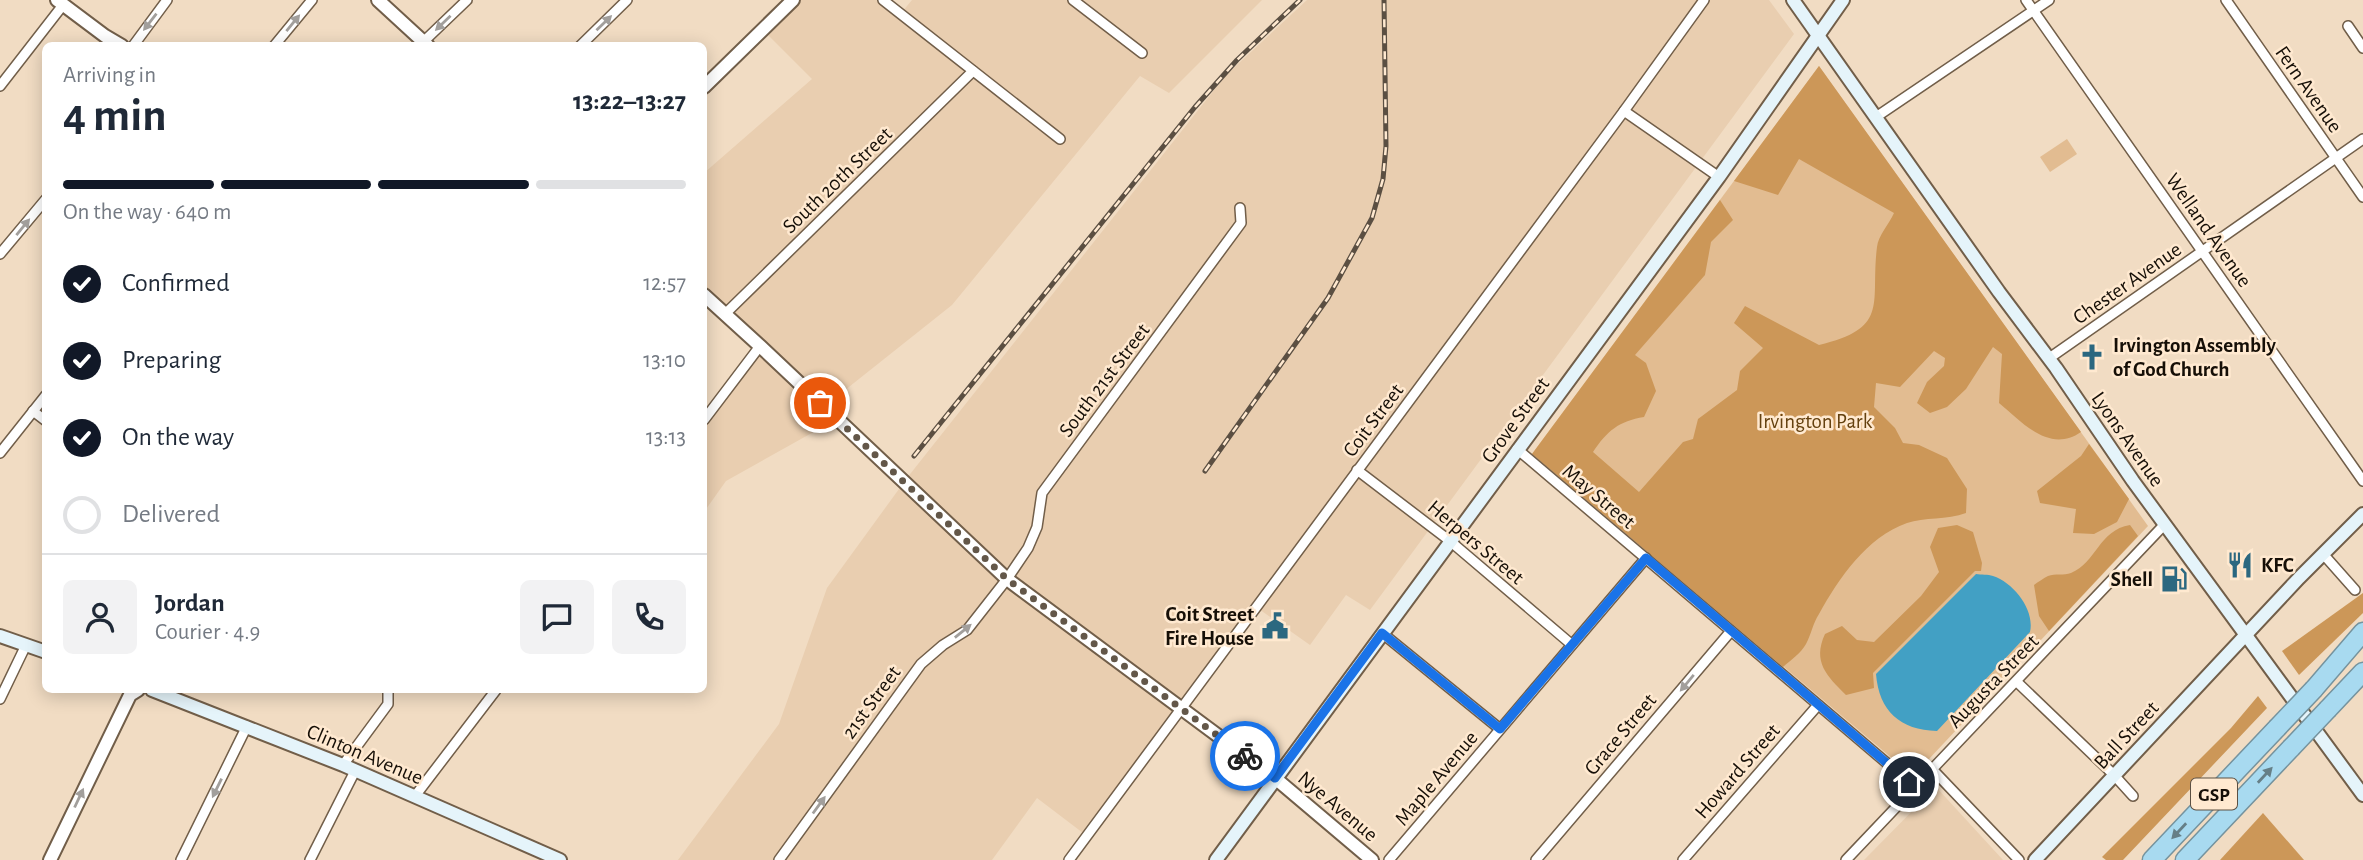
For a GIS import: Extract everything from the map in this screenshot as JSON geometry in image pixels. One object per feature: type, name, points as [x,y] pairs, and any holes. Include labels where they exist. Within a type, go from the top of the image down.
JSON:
[{"type":"highway","points":[[2314,689],[2363,632]]},
{"type":"highway","name":"GSP","points":[[2152,860],[2363,638]]},
{"type":"highway","name":"GSP","points":[[2185,860],[2363,672]]},
{"type":"highway","points":[[2328,709],[2363,681]]},
{"type":"main road","name":"Lyons Avenue","points":[[1793,0],[2164,525],[2363,795]]},
{"type":"main road","name":"Grove Street","points":[[1216,860],[1719,177],[1843,0]]},
{"type":"main road","name":"Ball Street","points":[[2035,860],[2299,578],[2363,514]]},
{"type":"main road","points":[[0,636],[42,651]]},
{"type":"main road","name":"Clinton Avenue","points":[[160,693],[349,768],[560,860]]},
{"type":"street","points":[[136,42],[167,0]]},
{"type":"street","points":[[277,42],[312,0]]},
{"type":"street","points":[[378,0],[422,42]]},
{"type":"street","points":[[426,42],[467,0]]},
{"type":"street","points":[[584,42],[628,0]]},
{"type":"street","points":[[707,84],[793,0]]},
{"type":"street","points":[[883,0],[1060,139]]},
{"type":"street","points":[[1073,0],[1142,53]]},
{"type":"street","name":"Coit Street","points":[[1069,860],[1624,111],[1703,0]]},
{"type":"street","name":"Welland Avenue","points":[[2026,0],[2363,481]]},
{"type":"street","points":[[1876,117],[2049,0]]},
{"type":"street","name":"Fern Avenue","points":[[2226,0],[2363,197]]},
{"type":"street","points":[[0,86],[60,2],[115,42]]},
{"type":"street","points":[[2348,26],[2363,48]]},
{"type":"street","name":"South 20th Street","points":[[725,314],[973,71]]},
{"type":"street","points":[[1624,111],[1719,177]]},
{"type":"street","name":"Chester Avenue","points":[[2048,359],[2363,139]]},
{"type":"street","points":[[0,254],[42,204]]},
{"type":"street","name":"South 21st Street","points":[[1007,579],[1028,548],[1037,527],[1042,493],[1241,223],[1240,208]]},
{"type":"street","name":"Nye Avenue","points":[[707,298],[1007,579],[1275,778],[1372,860]]},
{"type":"street","points":[[707,416],[760,346]]},
{"type":"street","points":[[0,453],[42,400]]},
{"type":"street","points":[[33,411],[42,418]]},
{"type":"street","name":"May Street","points":[[1517,449],[1915,788]]},
{"type":"street","name":"Herpers Street","points":[[1357,470],[1450,541],[1571,644]]},
{"type":"street","name":"Augusta Street","points":[[1846,860],[2164,525]]},
{"type":"street","points":[[2324,555],[2355,590]]},
{"type":"street","name":"Maple Avenue","points":[[1389,860],[1646,558]]},
{"type":"street","name":"21st Street","points":[[779,860],[921,664],[943,645],[967,630],[1007,579]]},
{"type":"street","name":"Grace Street","points":[[1536,860],[1731,631]]},
{"type":"street","points":[[1382,633],[1500,729]]},
{"type":"street","points":[[0,699],[26,645]]},
{"type":"street","points":[[2017,682],[2133,796]]},
{"type":"street","points":[[50,860],[133,693]]},
{"type":"street","points":[[310,860],[349,768],[388,704],[388,693]]},
{"type":"street","points":[[415,796],[494,693]]},
{"type":"street","name":"Howard Street","points":[[1683,860],[1818,705]]},
{"type":"street","points":[[181,860],[247,726]]},
{"type":"street","points":[[1933,769],[2019,860]]},
{"type":"shaded area","points":[[794,0],[886,0],[902,12],[912,0],[1262,0],[1169,93],[1140,76],[952,305],[830,402],[844,415],[726,481],[707,508],[707,414],[760,344],[707,298],[707,170],[812,79],[762,29]]},
{"type":"shaded area","points":[[1307,0],[1769,0],[1794,34],[1370,610],[1346,595],[1310,645],[1256,607],[1087,836],[1037,798],[992,860],[678,860],[779,724],[827,588],[907,478],[1226,75]]},
{"type":"shaded area","points":[[1936,787],[2003,860],[1864,860]]},
{"type":"green space","name":"Irvington Park","points":[[1819,66],[2148,526],[1913,776],[1532,454]]},
{"type":"green space","points":[[1819,66],[2081,432],[2069,438],[2047,438],[1999,403],[2002,354],[1993,347],[1966,389],[1947,407],[1930,413],[1917,403],[1927,382],[1944,366],[1945,358],[1934,351],[1900,387],[1876,383],[1874,407],[1895,428],[1903,443],[1919,445],[1947,458],[1967,489],[1966,513],[1907,523],[1893,529],[1867,548],[1836,587],[1817,618],[1804,647],[1783,667],[1532,454],[1720,200],[1733,220],[1711,242],[1705,275],[1635,355],[1646,363],[1656,391],[1644,417],[1614,428],[1593,452],[1639,492],[1683,442],[1693,439],[1698,419],[1737,390],[1740,371],[1763,348],[1734,323],[1745,306],[1819,345],[1842,338],[1867,321],[1875,298],[1878,243],[1894,213],[1799,159],[1778,195],[1734,181]]},
{"type":"green space","points":[[2067,139],[2077,154],[2050,172],[2040,157]]},
{"type":"green space","points":[[2089,444],[2129,499],[2117,522],[2094,534],[2073,533],[2076,509],[2040,503],[2037,491],[2081,456]]},
{"type":"green space","points":[[1957,525],[1973,532],[1982,563],[1981,571],[1975,571],[1873,673],[1874,688],[1846,695],[1828,675],[1821,661],[1821,644],[1825,634],[1842,626],[1857,640],[1874,642],[1921,596],[1939,572],[1930,547],[1938,528]]},
{"type":"green space","points":[[2130,525],[2138,536],[2049,631],[2039,616],[2034,585],[2048,576],[2068,574],[2079,568],[2111,533]]},
{"type":"green space","points":[[2363,593],[2363,613],[2299,675],[2282,651]]},
{"type":"green space","points":[[2258,696],[2267,708],[2123,860],[2106,860],[2102,857],[2231,728]]},
{"type":"green space","points":[[2263,813],[2304,860],[2220,860]]},
{"type":"water","points":[[1976,574],[1993,576],[2015,591],[2026,606],[2031,624],[2030,632],[1937,731],[1912,727],[1894,716],[1887,708],[1876,674]]},
{"type":"railway","points":[[914,456],[1195,107],[1237,60],[1300,0]]},
{"type":"railway","points":[[1205,471],[1328,298],[1372,218],[1383,179],[1386,146],[1384,0]]},
{"type":"way so far","points":[[820,403],[1007,579],[1245,756]]},
{"type":"place","name":"Irvington Assembly of God Church","points":[[2092,357]]},
{"type":"place","name":"KFC","points":[[2240,565]]},
{"type":"place","name":"Shell","points":[[2174,579]]},
{"type":"place","name":"Coit Street Fire House","points":[[1275,626]]},
{"type":"route","points":[[1245,756],[1275,778],[1382,633],[1500,729],[1646,558],[1909,782]]}]
